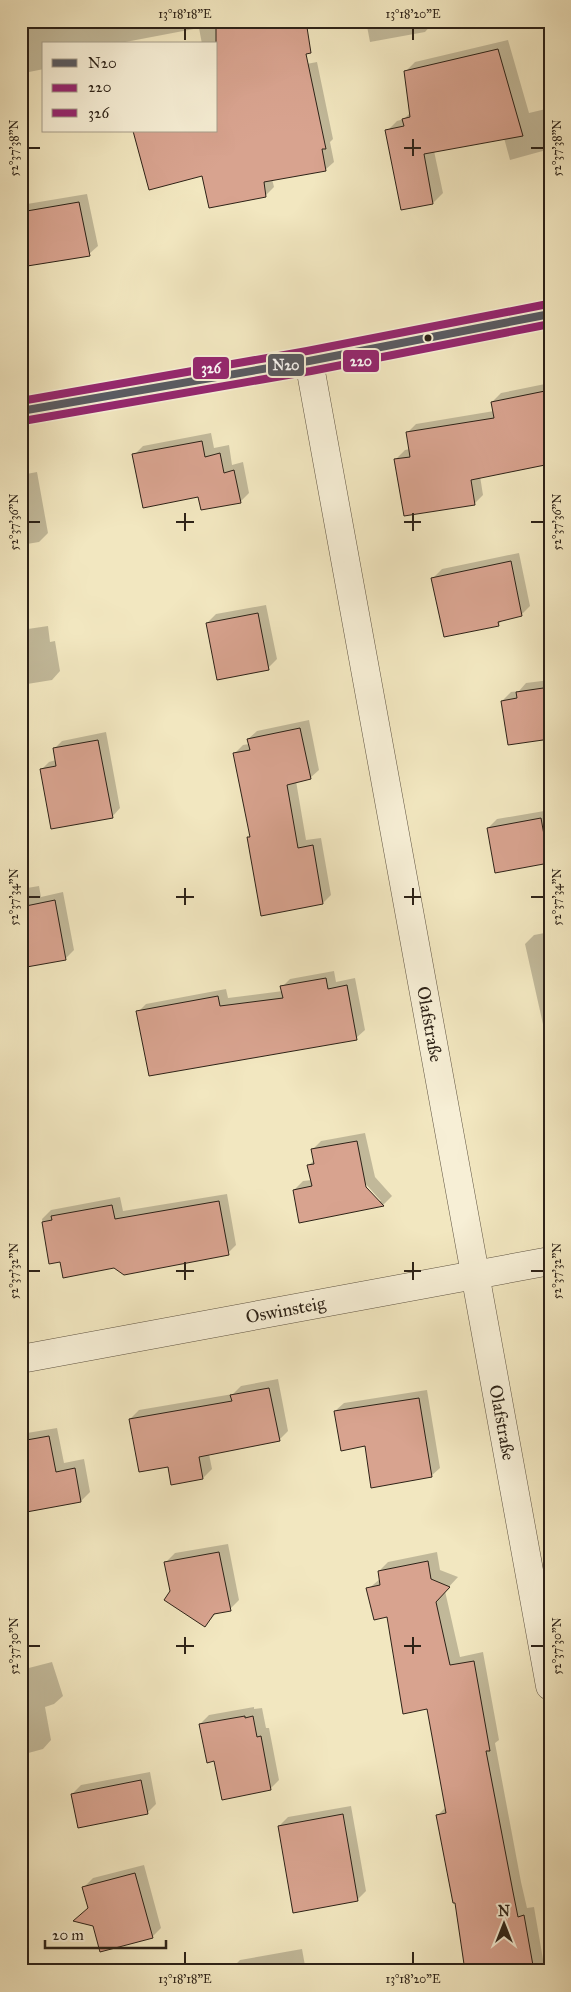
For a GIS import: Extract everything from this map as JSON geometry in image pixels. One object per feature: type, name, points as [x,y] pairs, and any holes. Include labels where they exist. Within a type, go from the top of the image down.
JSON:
[{"type":"street","points":[[21,411],[309,361],[550,314]]},
{"type":"street","name":"Olafstraße","points":[[309,361],[550,1686]]},
{"type":"street","name":"Oswinsteig","points":[[21,1359],[550,1261]]},
{"type":"building","points":[[216,21],[306,21],[311,53],[306,54],[326,149],[322,149],[326,171],[264,182],[266,197],[209,208],[202,176],[149,190],[133,132],[218,132],[218,42],[216,42]]},
{"type":"building","points":[[498,49],[523,136],[424,154],[433,204],[401,210],[385,130],[404,126],[402,119],[410,117],[404,71]]},
{"type":"building","points":[[79,202],[90,256],[21,267],[21,212]]},
{"type":"building","points":[[550,390],[550,464],[471,480],[475,505],[404,516],[394,459],[410,457],[406,432],[494,418],[491,402]]},
{"type":"building","points":[[202,441],[205,457],[220,453],[224,473],[234,470],[241,503],[201,510],[198,497],[143,508],[132,454]]},
{"type":"building","points":[[511,561],[522,616],[498,622],[499,626],[444,637],[431,578]]},
{"type":"building","points":[[258,613],[269,670],[217,680],[206,623]]},
{"type":"building","points":[[550,687],[550,739],[508,745],[501,701],[517,698],[516,692]]},
{"type":"building","points":[[300,728],[311,779],[287,785],[298,848],[313,845],[323,904],[261,916],[247,837],[250,837],[233,753],[250,750],[247,739]]},
{"type":"building","points":[[98,740],[113,818],[51,829],[40,769],[56,766],[53,748]]},
{"type":"building","points":[[541,818],[549,863],[495,873],[487,828]]},
{"type":"building","points":[[55,900],[66,960],[21,968],[21,907]]},
{"type":"building","points":[[326,978],[328,989],[347,985],[357,1040],[149,1076],[136,1011],[218,996],[220,1006],[283,998],[280,986]]},
{"type":"building","points":[[357,1141],[366,1187],[384,1206],[299,1223],[293,1190],[312,1186],[307,1165],[314,1164],[311,1149]]},
{"type":"building","points":[[219,1201],[229,1255],[124,1275],[114,1268],[63,1278],[60,1262],[49,1264],[42,1222],[52,1220],[51,1216],[112,1205],[115,1219]]},
{"type":"building","points":[[269,1388],[280,1441],[199,1457],[203,1479],[171,1485],[168,1467],[139,1472],[129,1419],[232,1401],[230,1395]]},
{"type":"building","points":[[419,1398],[432,1477],[371,1488],[365,1446],[341,1451],[334,1411]]},
{"type":"building","points":[[49,1436],[56,1472],[75,1468],[81,1502],[21,1513],[21,1441]]},
{"type":"building","points":[[219,1552],[231,1611],[214,1614],[205,1627],[164,1600],[170,1591],[164,1562]]},
{"type":"building","points":[[428,1561],[431,1579],[450,1587],[436,1602],[450,1665],[474,1661],[490,1751],[486,1751],[513,1892],[518,1917],[524,1915],[534,1971],[465,1971],[455,1903],[453,1903],[436,1815],[446,1813],[427,1709],[403,1714],[387,1617],[374,1620],[366,1588],[380,1585],[378,1571]]},
{"type":"building","points":[[245,1716],[245,1718],[253,1716],[257,1737],[261,1736],[271,1790],[222,1800],[214,1761],[207,1763],[199,1724]]},
{"type":"building","points":[[141,1780],[148,1814],[78,1828],[71,1794]]},
{"type":"building","points":[[343,1814],[358,1901],[293,1913],[278,1826]]},
{"type":"building","points":[[135,1873],[153,1938],[100,1952],[93,1926],[73,1921],[88,1908],[82,1887]]},
{"type":"transit line","name":"326","points":[[21,401],[307,351],[548,304]]},
{"type":"transit line","name":"N20","points":[[21,411],[309,361],[550,314]]},
{"type":"transit line","name":"220","points":[[23,421],[311,371],[550,324]]}]
